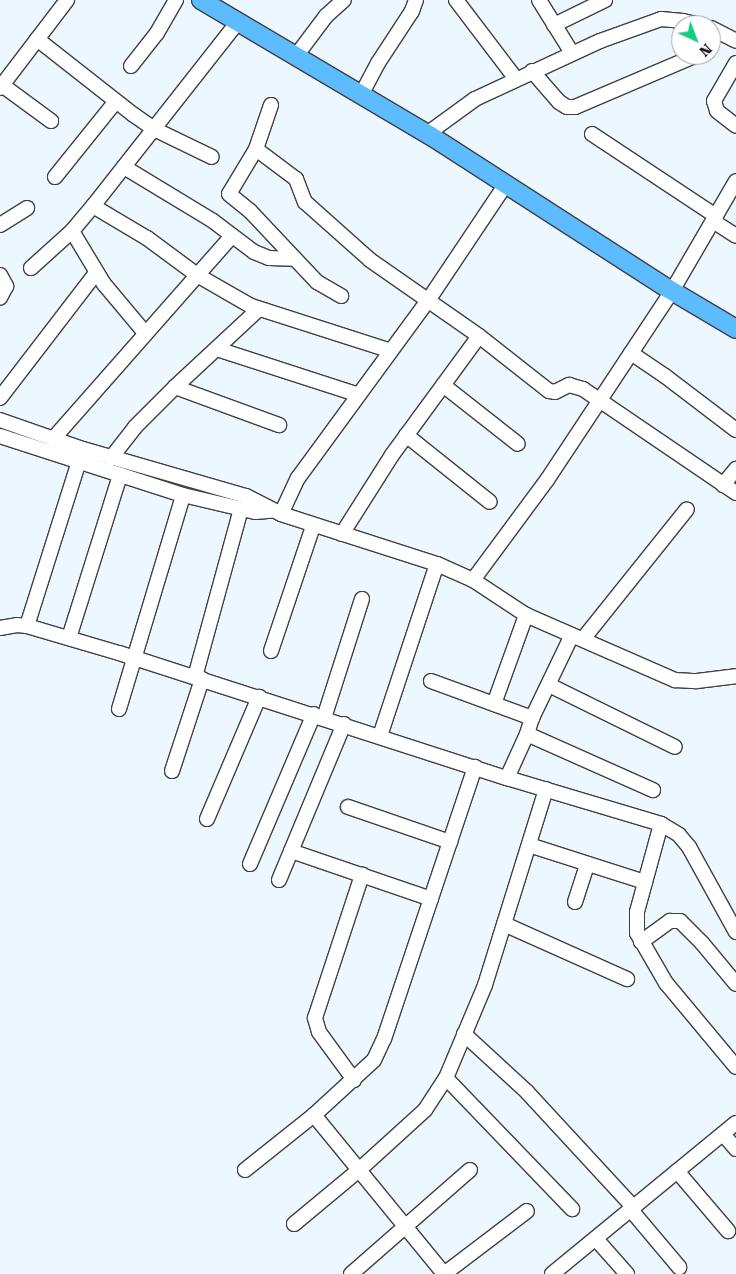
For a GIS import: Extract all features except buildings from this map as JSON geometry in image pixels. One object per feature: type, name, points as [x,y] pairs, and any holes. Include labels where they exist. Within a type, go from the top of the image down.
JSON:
[{"type":"main road","points":[[201,0],[219,5],[238,22],[427,134],[672,291],[736,329]]},
{"type":"street","points":[[51,122],[1,86],[66,0]]},
{"type":"street","points":[[131,66],[157,33],[176,0]]},
{"type":"street","points":[[296,56],[326,16],[344,0]]},
{"type":"street","points":[[361,95],[378,63],[412,11],[416,0]]},
{"type":"street","points":[[456,0],[516,79]]},
{"type":"street","points":[[539,0],[572,53]]},
{"type":"street","points":[[554,25],[605,0]]},
{"type":"street","points":[[427,134],[475,99],[532,71],[572,53],[660,19],[671,20]]},
{"type":"street","points":[[32,268],[72,231],[94,206],[238,22]]},
{"type":"street","points":[[721,35],[736,40]]},
{"type":"street","points":[[37,39],[154,129],[212,157]]},
{"type":"street","points":[[736,63],[714,101],[720,115],[736,126]]},
{"type":"street","points":[[532,71],[559,102],[567,107],[575,107],[674,65]]},
{"type":"street","points":[[55,177],[116,101]]},
{"type":"street","points":[[271,104],[256,149],[229,194],[250,211],[317,282],[341,296]]},
{"type":"street","points":[[592,134],[714,218],[736,236]]},
{"type":"street","points":[[256,149],[296,179],[300,185],[303,199],[319,216],[370,260],[427,302],[479,336],[549,391],[554,392],[574,385],[599,400],[736,494]]},
{"type":"street","points":[[124,168],[213,221],[254,252],[269,258],[294,259]]},
{"type":"street","points":[[473,580],[547,480],[672,291],[736,181]]},
{"type":"street","points":[[276,513],[298,478],[427,302],[506,184]]},
{"type":"street","points":[[94,206],[147,238],[196,275],[259,310],[391,351]]},
{"type":"street","points":[[0,225],[26,208]]},
{"type":"street","points":[[72,231],[96,273],[145,333]]},
{"type":"street","points":[[53,439],[232,236]]},
{"type":"street","points":[[0,398],[96,273]]},
{"type":"street","points":[[0,275],[6,286],[0,298]]},
{"type":"street","points":[[111,458],[135,427],[175,387],[259,310]]},
{"type":"street","points":[[342,534],[406,436],[479,336]]},
{"type":"street","points":[[217,349],[358,395]]},
{"type":"street","points":[[631,353],[665,376],[736,430]]},
{"type":"street","points":[[443,385],[518,444]]},
{"type":"street","points":[[175,387],[279,425]]},
{"type":"street","points":[[0,420],[111,458],[246,496],[262,502],[276,513]]},
{"type":"street","points":[[0,436],[183,495],[255,512],[276,513],[437,564],[473,580],[526,615],[675,680],[697,681],[736,676]]},
{"type":"street","points":[[406,436],[490,502]]},
{"type":"street","points":[[27,626],[83,449]]},
{"type":"street","points":[[723,485],[736,469]]},
{"type":"street","points":[[69,638],[120,475]]},
{"type":"street","points":[[119,709],[183,495]]},
{"type":"street","points":[[172,771],[199,678],[242,509]]},
{"type":"street","points":[[507,778],[527,734],[532,718],[577,637],[687,509]]},
{"type":"street","points":[[271,651],[313,526]]},
{"type":"street","points":[[380,736],[437,564]]},
{"type":"street","points":[[250,864],[319,716],[362,599]]},
{"type":"street","points":[[494,704],[526,615]]},
{"type":"street","points":[[0,627],[27,626],[69,638],[319,716],[507,778],[661,824],[679,835],[689,847],[736,932]]},
{"type":"street","points":[[431,681],[532,718]]},
{"type":"street","points":[[549,685],[675,747]]},
{"type":"street","points":[[207,819],[259,697]]},
{"type":"street","points":[[279,880],[344,724]]},
{"type":"street","points":[[527,734],[652,790]]},
{"type":"street","points":[[245,1170],[314,1115],[374,1060],[384,1039],[475,767]]},
{"type":"street","points":[[294,1224],[359,1170],[425,1110],[446,1078],[485,985],[546,790]]},
{"type":"street","points":[[348,808],[450,842]]},
{"type":"street","points":[[661,824],[636,924],[641,942],[666,983],[736,1067]]},
{"type":"street","points":[[529,845],[645,882]]},
{"type":"street","points":[[291,851],[431,899]]},
{"type":"street","points":[[574,902],[587,864]]},
{"type":"street","points":[[354,1080],[319,1032],[315,1018],[362,875]]},
{"type":"street","points":[[641,942],[670,920],[680,921],[702,943],[736,984]]},
{"type":"street","points":[[504,924],[627,979]]},
{"type":"street","points":[[464,1034],[527,1092],[632,1209],[678,1267]]},
{"type":"street","points":[[446,1078],[572,1209]]},
{"type":"street","points":[[314,1115],[444,1274],[527,1211]]},
{"type":"street","points":[[552,1274],[736,1123]]},
{"type":"street","points":[[723,1134],[736,1149]]},
{"type":"street","points":[[352,1274],[470,1170]]},
{"type":"street","points":[[677,1171],[728,1231]]},
{"type":"street","points":[[596,1239],[627,1274]]}]
